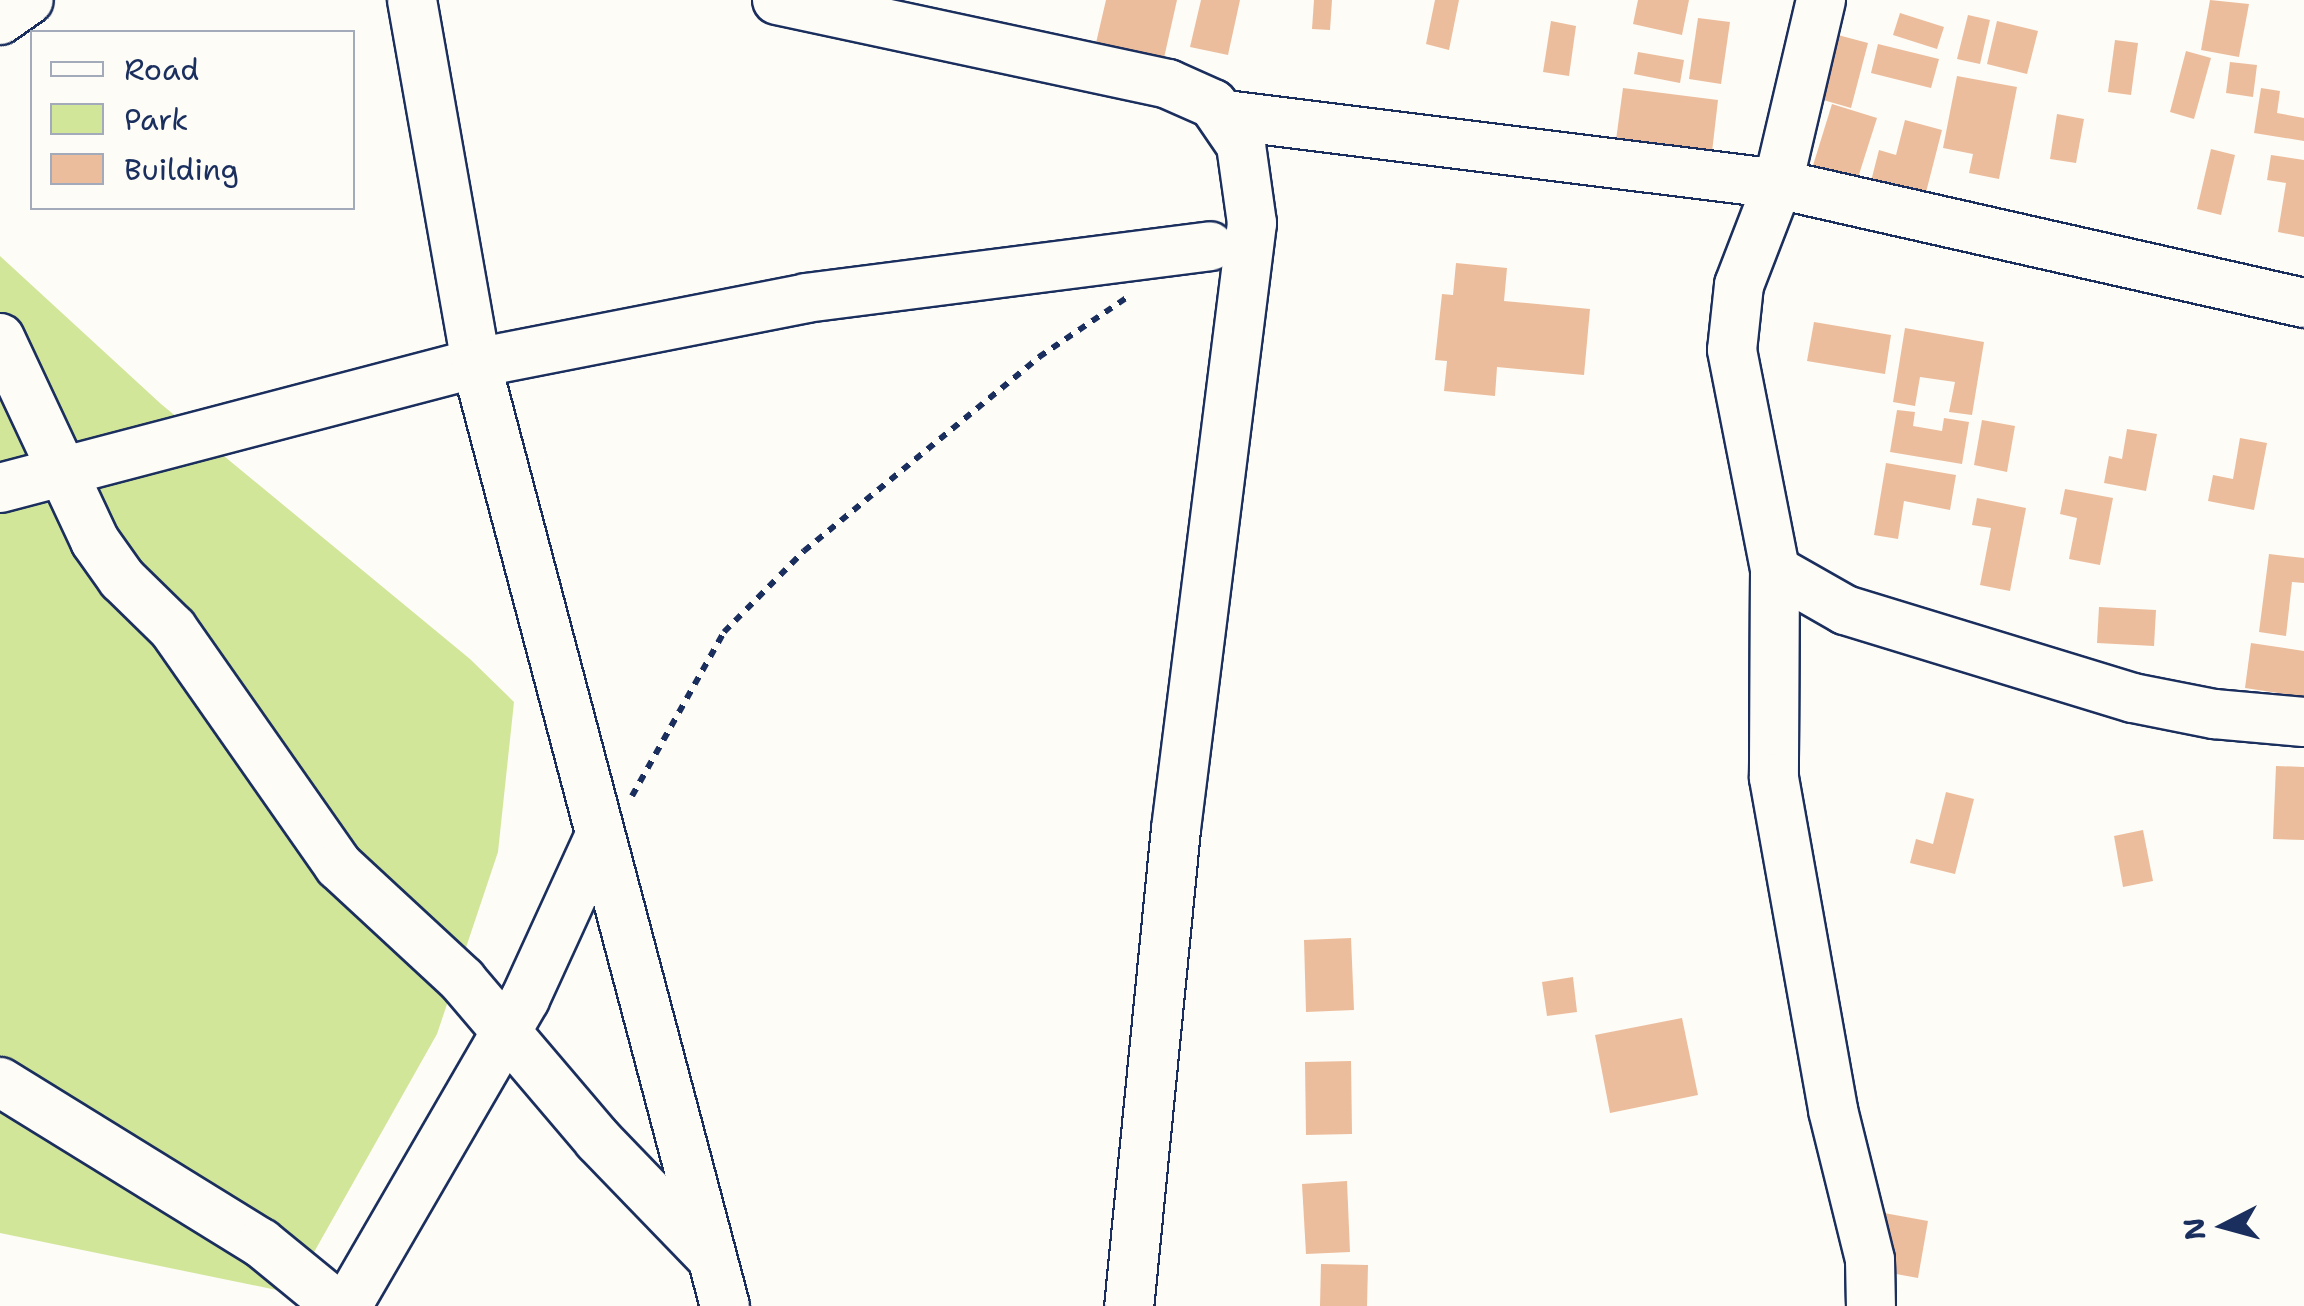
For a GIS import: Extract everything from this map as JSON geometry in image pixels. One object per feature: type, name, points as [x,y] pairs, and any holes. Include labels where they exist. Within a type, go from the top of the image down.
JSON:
[{"type":"street","points":[[0,20],[29,0]]},
{"type":"street","points":[[412,0],[476,363],[598,837],[725,1306]]},
{"type":"street","points":[[777,0],[1168,84],[1225,115],[1778,184],[2304,302]]},
{"type":"street","points":[[1821,0],[1778,184],[1739,285],[1732,350],[1775,570],[1774,778],[1830,1092],[1870,1260],[1871,1306]]},
{"type":"street","points":[[1129,1306],[1176,830],[1252,223],[1241,144],[1225,115]]},
{"type":"street","points":[[0,488],[476,363],[806,298],[1210,246]]},
{"type":"street","points":[[0,338],[46,426],[62,473],[122,579],[173,629],[339,866],[462,980],[506,1034],[711,1258]]},
{"type":"street","points":[[1775,570],[1862,616],[2133,698],[2214,714],[2304,722]]},
{"type":"street","points":[[347,1306],[506,1034],[576,898],[598,837]]},
{"type":"street","points":[[0,1082],[261,1242],[338,1306]]},
{"type":"path","points":[[598,837],[637,790],[724,632],[791,564],[1039,357],[1142,288]]},
{"type":"green space","points":[[0,256],[161,404],[470,659],[514,702],[498,852],[437,1034],[291,1293],[0,1233]]},
{"type":"building","points":[[1106,0],[1177,0],[1164,58],[1096,43]]},
{"type":"building","points":[[1201,0],[1240,0],[1228,55],[1190,47]]},
{"type":"building","points":[[1314,0],[1332,0],[1330,30],[1312,29]]},
{"type":"building","points":[[1435,0],[1459,0],[1449,50],[1426,44]]},
{"type":"building","points":[[1638,0],[1689,0],[1682,35],[1633,24]]},
{"type":"building","points":[[2210,0],[2249,4],[2239,57],[2201,50]]},
{"type":"building","points":[[1900,13],[1944,27],[1937,49],[1893,35]]},
{"type":"building","points":[[1968,15],[1990,20],[1980,64],[1957,59]]},
{"type":"building","points":[[1698,18],[1730,22],[1721,84],[1689,79]]},
{"type":"building","points":[[1551,21],[1576,26],[1569,76],[1543,72]]},
{"type":"building","points":[[1997,21],[2038,31],[2027,74],[1987,64]]},
{"type":"building","points":[[1823,31],[1868,43],[1851,108],[1806,95]]},
{"type":"building","points":[[2115,40],[2138,43],[2131,95],[2108,92]]},
{"type":"building","points":[[1878,44],[1939,59],[1931,88],[1871,73]]},
{"type":"building","points":[[2186,51],[2211,58],[2194,119],[2170,112]]},
{"type":"building","points":[[1638,52],[1684,60],[1680,83],[1634,74]]},
{"type":"building","points":[[2230,62],[2257,65],[2253,97],[2226,93]]},
{"type":"building","points":[[1957,76],[2017,87],[1999,179],[1969,173],[1973,154],[1943,148]]},
{"type":"building","points":[[1623,88],[1718,100],[1712,152],[1616,140]]},
{"type":"building","points":[[2261,88],[2280,91],[2277,113],[2304,118],[2304,141],[2254,133]]},
{"type":"building","points":[[1832,104],[1877,118],[1855,187],[1811,172]]},
{"type":"building","points":[[2057,114],[2084,119],[2076,163],[2050,159]]},
{"type":"building","points":[[1905,120],[1942,130],[1923,204],[1869,189],[1879,150],[1896,155]]},
{"type":"building","points":[[2211,149],[2235,155],[2221,215],[2197,209]]},
{"type":"building","points":[[2271,155],[2304,160],[2304,237],[2278,232],[2286,183],[2267,180]]},
{"type":"building","points":[[1456,263],[1507,268],[1504,301],[1590,309],[1584,375],[1497,367],[1495,396],[1444,391],[1447,361],[1435,360],[1442,294],[1453,295]]},
{"type":"building","points":[[1814,322],[1891,335],[1885,374],[1807,361]]},
{"type":"building","points":[[1905,328],[1984,342],[1972,415],[1949,412],[1955,382],[1920,377],[1915,406],[1893,402]]},
{"type":"building","points":[[1897,410],[1915,412],[1913,426],[1942,431],[1944,418],[1969,422],[1962,464],[1890,452]]},
{"type":"building","points":[[1982,420],[2015,426],[2007,472],[1974,465]]},
{"type":"building","points":[[2127,429],[2157,434],[2146,491],[2104,483],[2109,456],[2122,459]]},
{"type":"building","points":[[2240,438],[2267,443],[2254,510],[2208,501],[2213,475],[2233,479]]},
{"type":"building","points":[[1886,463],[1956,475],[1950,510],[1904,501],[1898,539],[1874,535]]},
{"type":"building","points":[[2065,489],[2113,498],[2100,565],[2069,559],[2077,518],[2060,514]]},
{"type":"building","points":[[1977,498],[2026,508],[2010,591],[1980,585],[1991,528],[1972,525]]},
{"type":"building","points":[[2269,554],[2304,558],[2304,583],[2292,582],[2286,636],[2259,632]]},
{"type":"building","points":[[2099,607],[2156,610],[2154,646],[2097,643]]},
{"type":"building","points":[[2251,643],[2304,651],[2304,697],[2245,688]]},
{"type":"building","points":[[2276,766],[2304,767],[2304,840],[2273,839]]},
{"type":"building","points":[[1946,792],[1974,799],[1955,874],[1910,863],[1916,839],[1933,844]]},
{"type":"building","points":[[2143,830],[2153,881],[2123,887],[2114,836]]},
{"type":"building","points":[[1351,938],[1354,1010],[1306,1012],[1304,940]]},
{"type":"building","points":[[1573,977],[1577,1012],[1547,1016],[1542,982]]},
{"type":"building","points":[[1682,1018],[1698,1095],[1610,1113],[1595,1035]]},
{"type":"building","points":[[1351,1061],[1352,1134],[1306,1135],[1305,1062]]},
{"type":"building","points":[[1347,1181],[1350,1252],[1306,1254],[1302,1184]]},
{"type":"building","points":[[1884,1213],[1928,1221],[1918,1278],[1874,1270]]},
{"type":"building","points":[[1321,1264],[1368,1265],[1367,1306],[1320,1306]]}]
